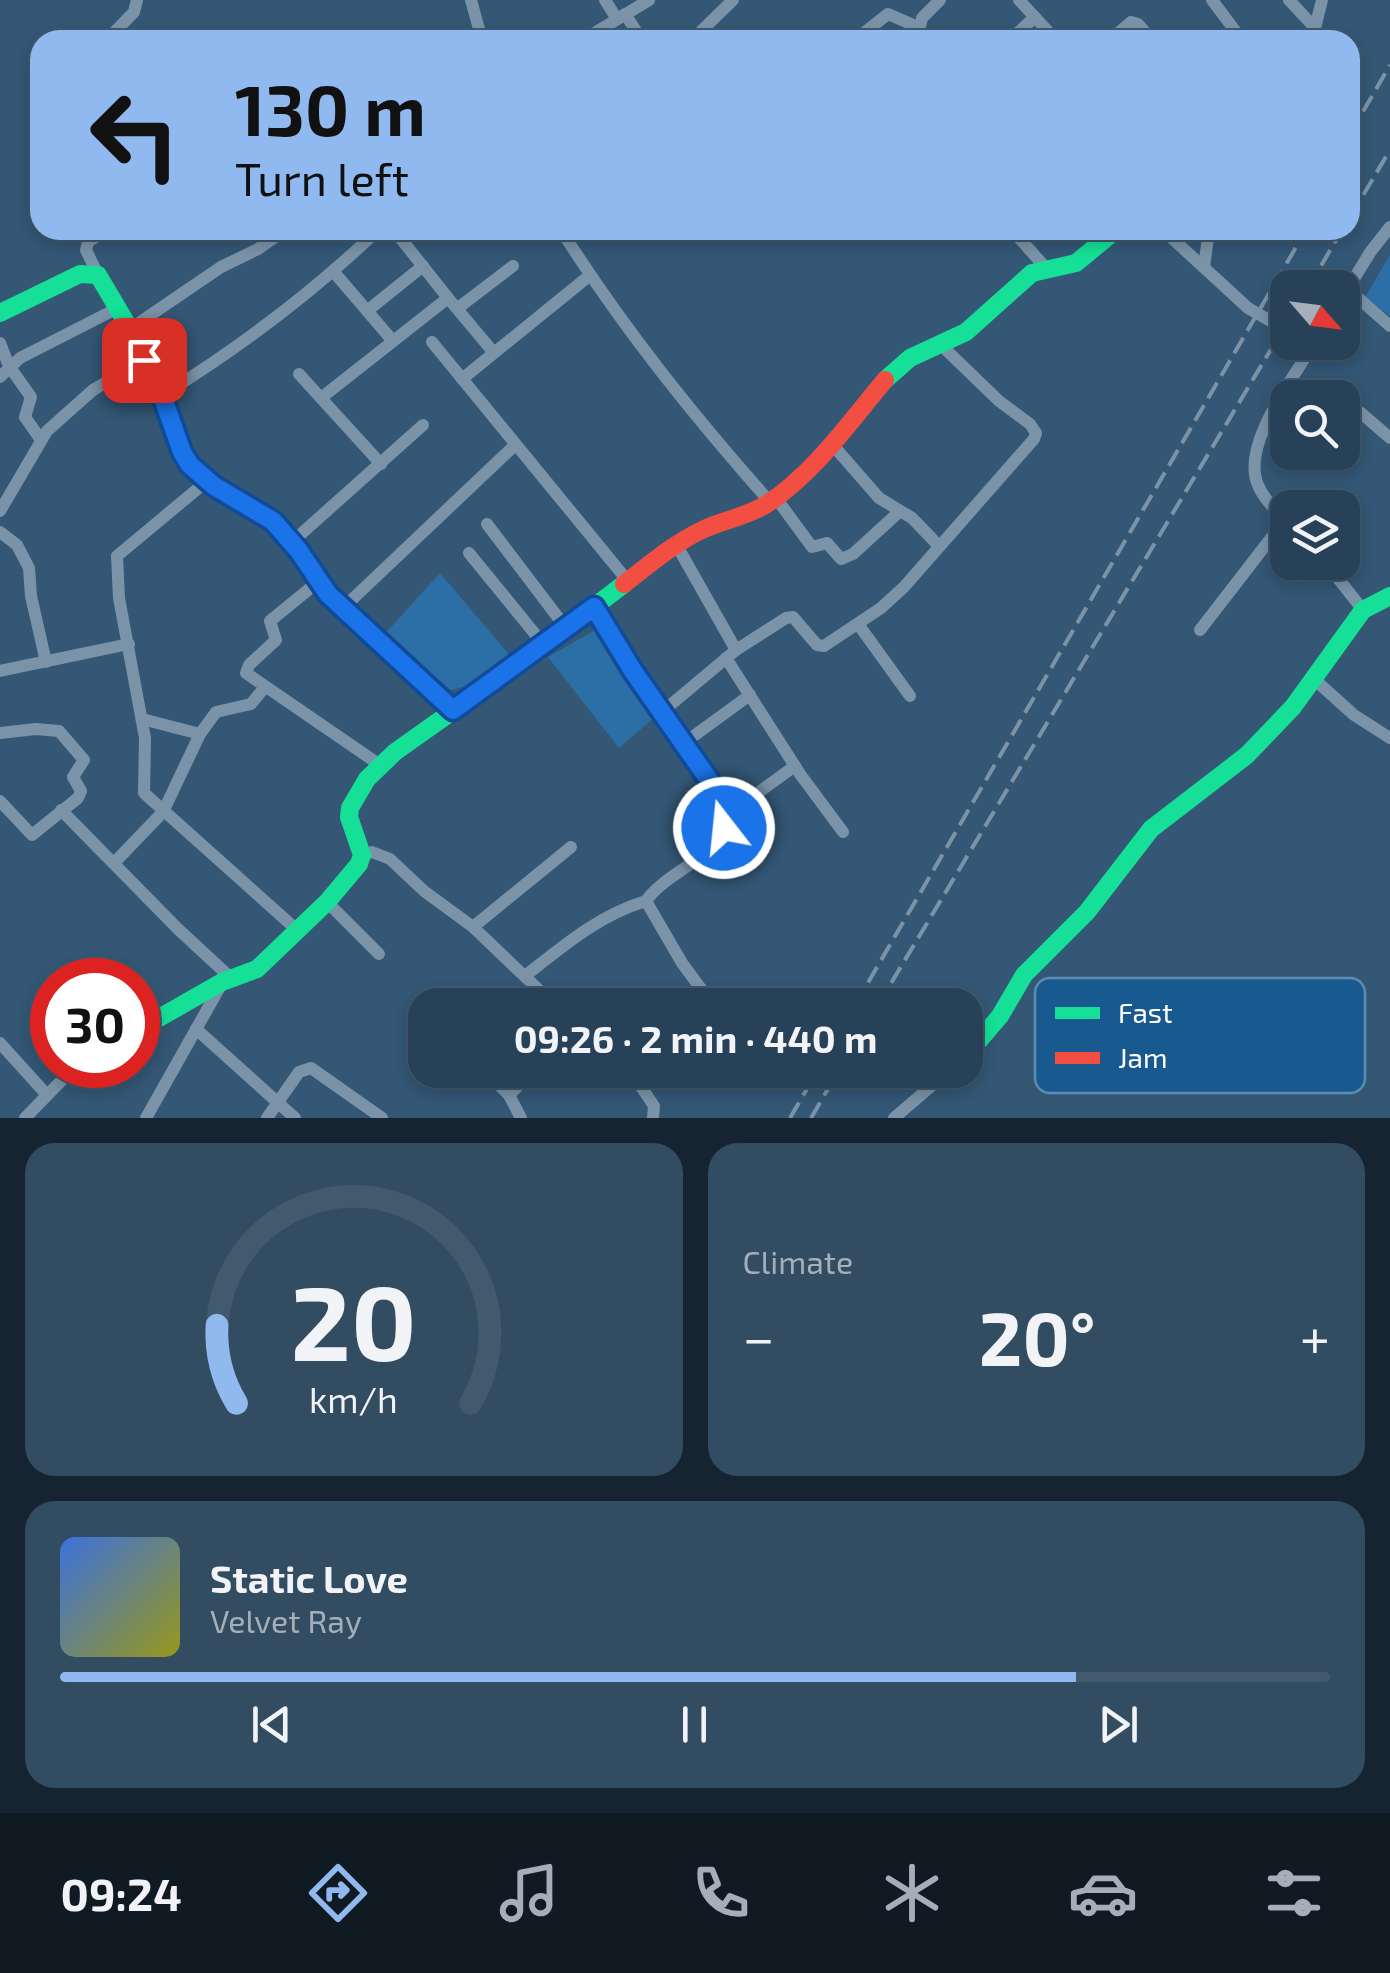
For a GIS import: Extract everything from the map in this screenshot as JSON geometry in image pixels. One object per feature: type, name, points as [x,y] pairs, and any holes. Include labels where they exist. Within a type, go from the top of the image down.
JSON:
[{"type":"street","points":[[117,30],[134,12],[137,0]]},
{"type":"street","points":[[471,0],[479,30]]},
{"type":"street","points":[[605,0],[633,30]]},
{"type":"street","points":[[600,30],[649,0]]},
{"type":"street","points":[[702,30],[733,0]]},
{"type":"street","points":[[921,30],[940,0]]},
{"type":"street","points":[[1212,0],[1235,30]]},
{"type":"street","points":[[1289,0],[1311,30]]},
{"type":"street","points":[[1315,30],[1322,0]]},
{"type":"street","points":[[1025,2],[1046,30]]},
{"type":"street","points":[[868,30],[888,14],[912,30]]},
{"type":"street","points":[[1020,30],[1034,17]]},
{"type":"street","points":[[1122,30],[1131,22],[1143,30]]},
{"type":"street","points":[[1360,272],[1390,228]]},
{"type":"street","points":[[91,240],[86,250],[130,330],[182,452],[208,481],[264,514],[292,542],[342,609],[453,710]]},
{"type":"street","points":[[130,330],[271,240]]},
{"type":"street","points":[[164,404],[333,272],[367,240]]},
{"type":"street","points":[[402,240],[494,353]]},
{"type":"street","points":[[568,240],[664,379],[812,547],[827,543],[842,559],[853,554],[900,510]]},
{"type":"street","points":[[1021,240],[1046,268]]},
{"type":"street","points":[[160,1015],[227,980],[257,970],[326,902],[359,864],[362,854],[349,817],[350,808],[380,764],[676,544],[704,529],[750,514],[795,483],[893,370],[980,322],[1019,282],[1046,268],[1076,263],[1104,240]]},
{"type":"street","points":[[1174,240],[1248,308],[1270,321]]},
{"type":"street","points":[[1204,267],[1208,240]]},
{"type":"street","points":[[367,310],[423,266]]},
{"type":"street","points":[[321,398],[392,340],[513,266]]},
{"type":"street","points":[[333,272],[392,340]]},
{"type":"street","points":[[0,313],[80,274],[98,275]]},
{"type":"street","points":[[462,378],[590,276]]},
{"type":"street","points":[[1360,305],[1390,326]]},
{"type":"street","points":[[5,372],[20,358],[118,308]]},
{"type":"street","points":[[432,342],[628,580]]},
{"type":"street","points":[[0,343],[5,372],[31,397],[25,417],[40,440]]},
{"type":"street","points":[[662,712],[731,654],[786,618],[798,620],[817,645],[824,646],[858,624],[894,596],[1034,439],[1036,433],[1030,424],[999,401],[942,345]]},
{"type":"street","points":[[0,511],[40,440],[82,398],[144,360]]},
{"type":"street","points":[[1270,501],[1258,486],[1254,458],[1269,418],[1303,360]]},
{"type":"street","points":[[300,374],[381,464]]},
{"type":"street","points":[[1361,414],[1390,438]]},
{"type":"street","points":[[292,542],[424,425]]},
{"type":"street","points":[[830,443],[879,498],[900,510],[939,546]]},
{"type":"street","points":[[342,609],[515,446]]},
{"type":"street","points":[[208,481],[117,556],[119,598],[142,719],[144,793],[297,930]]},
{"type":"street","points":[[487,524],[566,628]]},
{"type":"street","points":[[0,532],[16,545],[28,568],[46,662]]},
{"type":"street","points":[[1200,630],[1270,541]]},
{"type":"street","points":[[676,544],[750,695],[794,766],[843,832]]},
{"type":"street","points":[[469,552],[544,645]]},
{"type":"street","points":[[1339,580],[1359,605]]},
{"type":"street","points":[[319,581],[270,620],[276,640],[246,673],[380,764]]},
{"type":"street","points":[[983,1036],[1024,975],[1087,912],[1152,829],[1247,755],[1314,680],[1359,605],[1390,596]]},
{"type":"street","points":[[525,976],[611,913],[646,901],[719,839],[726,815],[723,800],[594,607]]},
{"type":"street","points":[[858,624],[910,696]]},
{"type":"street","points":[[0,671],[130,644]]},
{"type":"street","points":[[1314,680],[1354,715],[1390,738]]},
{"type":"street","points":[[114,864],[163,812],[200,734],[216,712],[251,704],[265,686]]},
{"type":"street","points":[[684,744],[750,695]]},
{"type":"street","points":[[142,719],[200,734]]},
{"type":"street","points":[[0,733],[50,729],[66,735],[84,760],[73,777],[81,794],[32,835],[0,800]]},
{"type":"street","points":[[726,815],[794,766]]},
{"type":"street","points":[[62,810],[227,980]]},
{"type":"street","points":[[473,927],[570,847]]},
{"type":"street","points":[[362,854],[372,852],[390,859],[424,891],[473,927],[537,988]]},
{"type":"street","points":[[646,901],[701,988]]},
{"type":"street","points":[[326,902],[379,954]]},
{"type":"street","points":[[146,1118],[227,980]]},
{"type":"street","points":[[196,1029],[296,1118]]},
{"type":"street","points":[[0,1043],[48,1095]]},
{"type":"street","points":[[267,1118],[300,1072],[311,1068],[382,1118]]},
{"type":"street","points":[[25,1118],[55,1088]]},
{"type":"street","points":[[504,1088],[521,1118]]},
{"type":"street","points":[[510,1094],[516,1088]]},
{"type":"street","points":[[642,1088],[654,1106],[653,1118]]},
{"type":"street","points":[[894,1118],[929,1088]]},
{"type":"shaded area","points":[[1390,255],[1390,316],[1365,297]]},
{"type":"shaded area","points":[[440,573],[511,657],[472,685],[450,690],[381,638]]},
{"type":"shaded area","points":[[595,630],[657,715],[619,748],[548,657]]},
{"type":"railway","points":[[1360,117],[1390,65]]},
{"type":"railway","points":[[1360,200],[1390,150]]},
{"type":"railway","points":[[865,988],[1300,240]]},
{"type":"railway","points":[[1319,270],[1336,240]]},
{"type":"railway","points":[[888,988],[1270,351]]},
{"type":"railway","points":[[790,1118],[808,1088]]},
{"type":"railway","points":[[811,1118],[828,1088]]},
{"type":"traffic: fast","points":[[885,380],[910,358],[966,332],[1032,273],[1076,263],[1104,240]]},
{"type":"traffic: fast","points":[[0,313],[80,274],[98,275],[130,329],[190,465],[214,486],[273,521],[328,595],[453,710]]},
{"type":"traffic: fast","points":[[160,1017],[222,982],[257,969],[327,902],[362,855],[349,817],[350,808],[367,779],[395,752],[624,584]]},
{"type":"traffic: fast","points":[[983,1036],[1024,975],[1087,912],[1151,829],[1247,755],[1293,707],[1363,610],[1390,596]]},
{"type":"traffic: jam","points":[[624,584],[691,536],[759,508],[784,492],[830,446],[885,380]]},
{"type":"route","points":[[144,360],[190,465],[214,486],[264,514],[283,530],[342,609],[453,710],[594,607],[633,671],[723,800],[724,828]]}]
